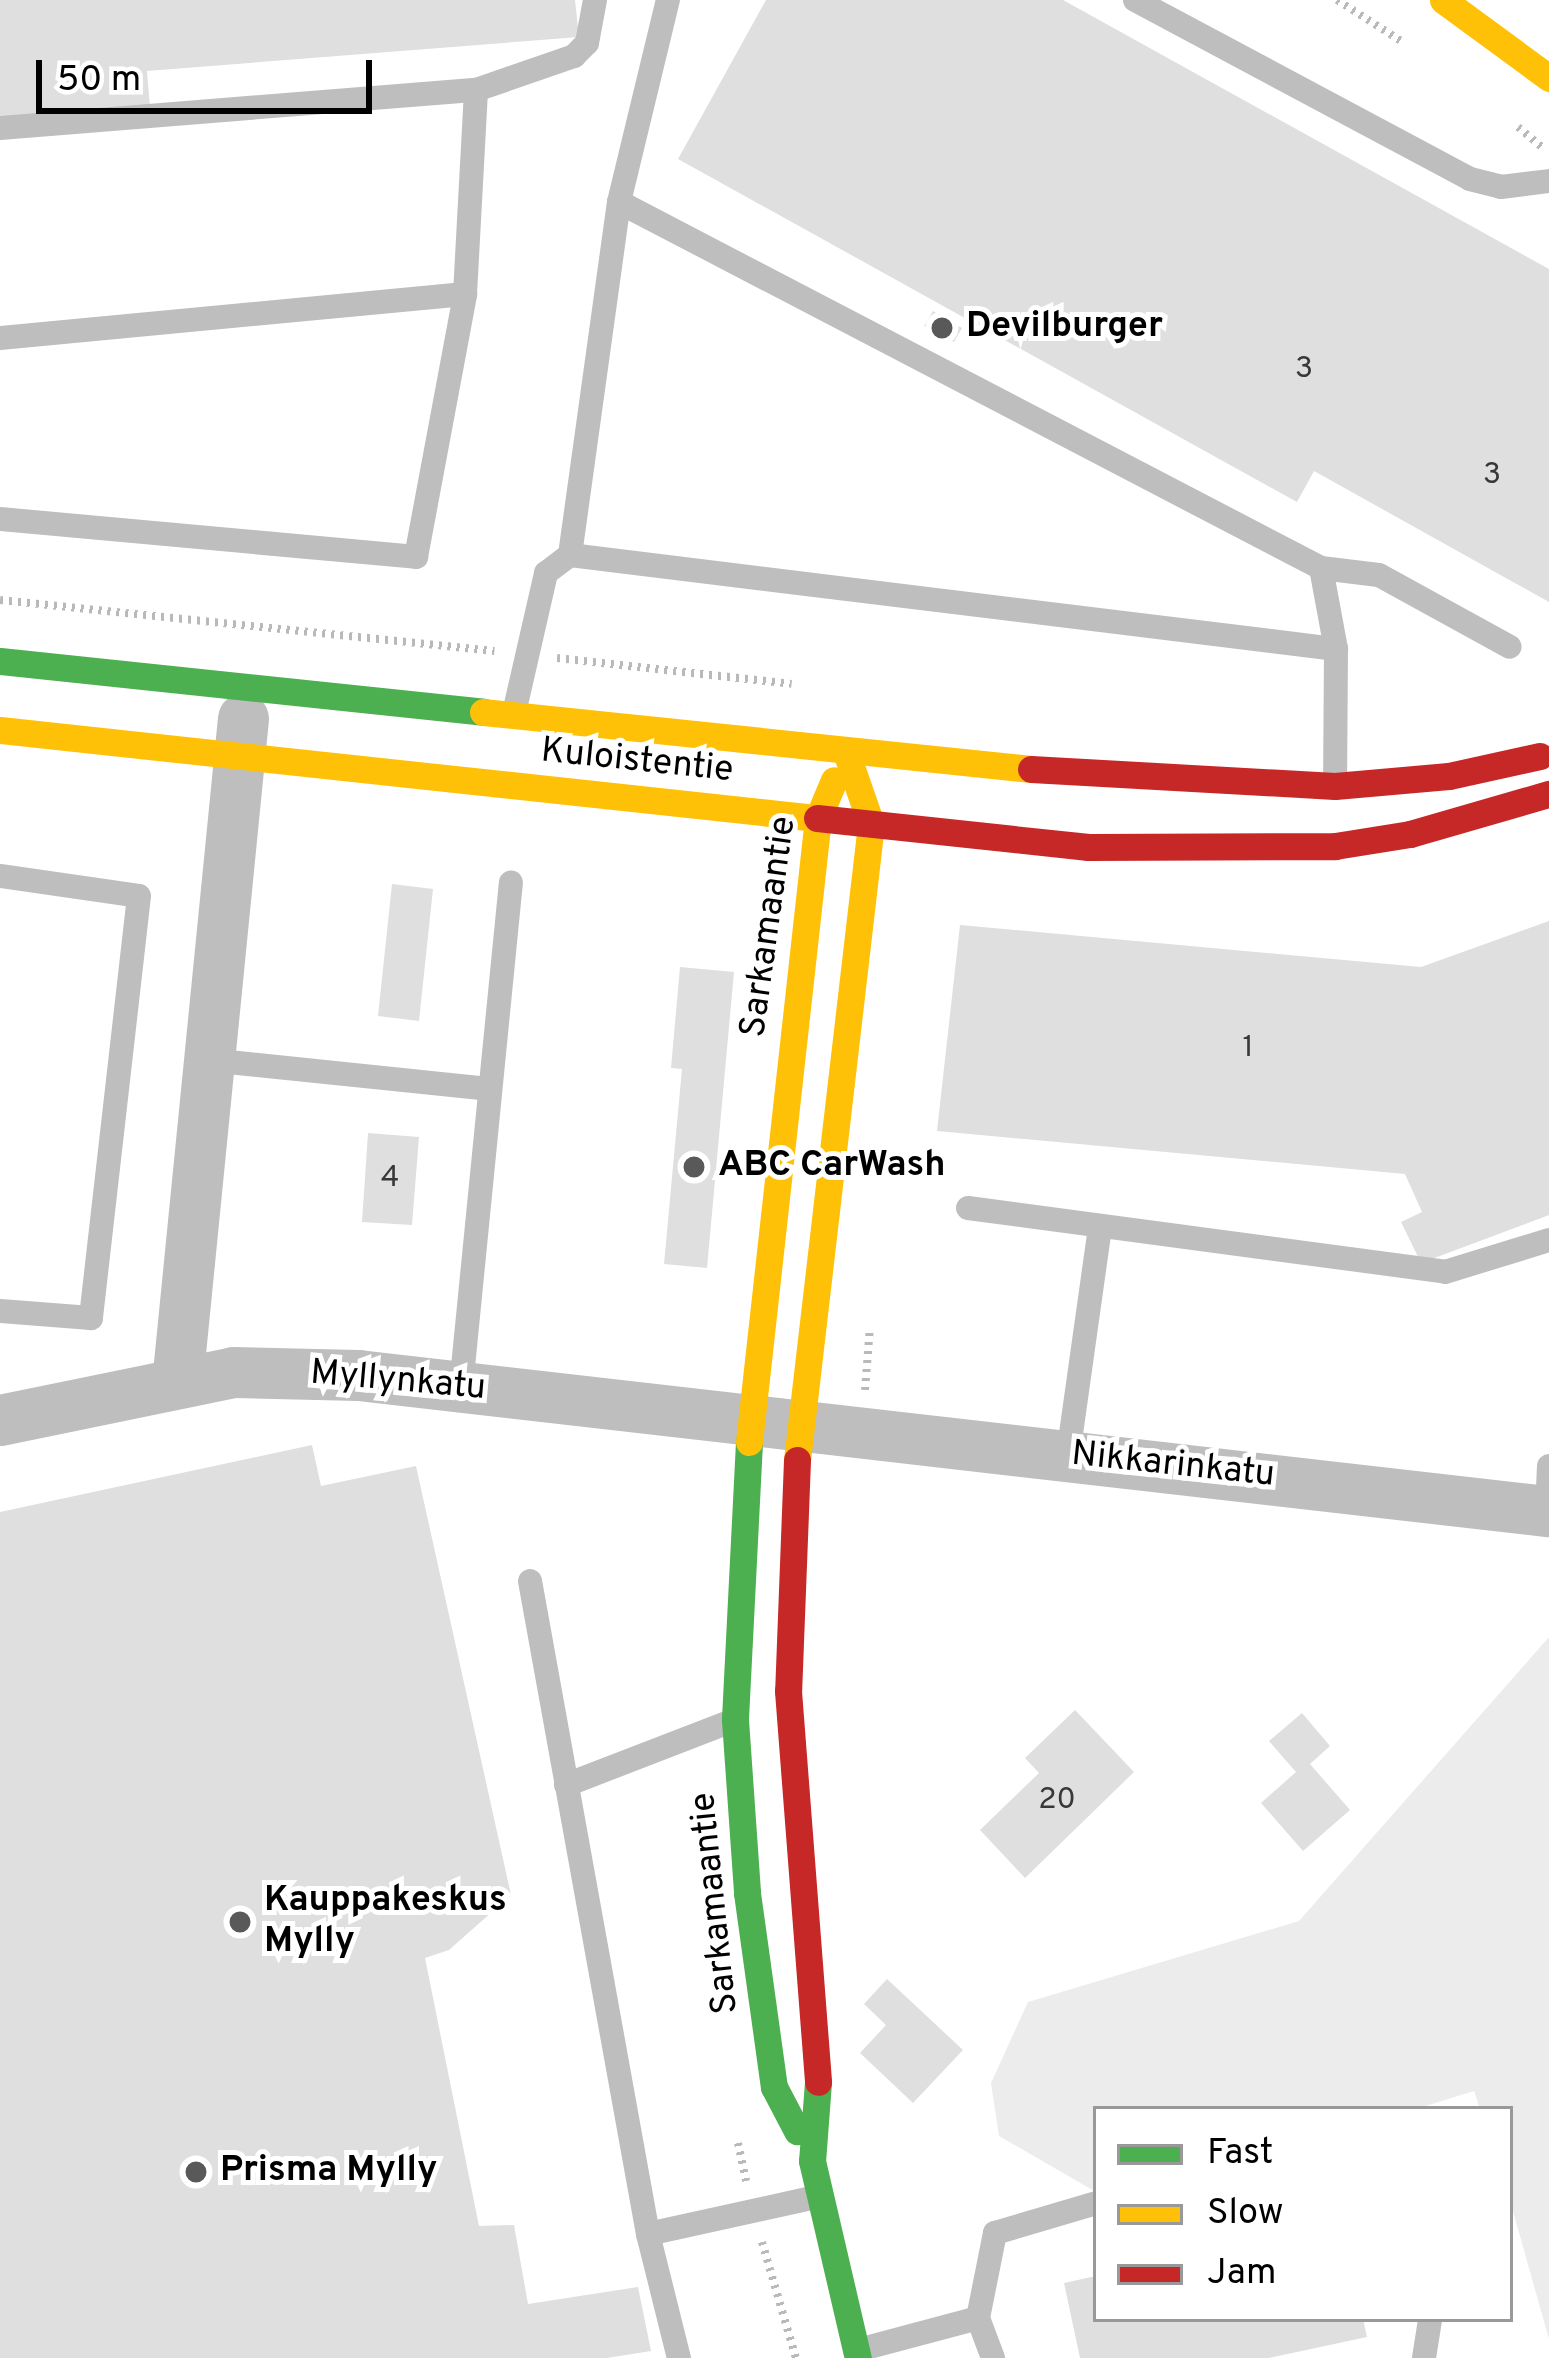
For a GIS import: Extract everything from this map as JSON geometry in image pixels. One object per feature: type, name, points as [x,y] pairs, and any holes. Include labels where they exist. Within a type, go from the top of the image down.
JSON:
[{"type":"street","points":[[1443,0],[1549,78]]},
{"type":"street","name":"Kuloistentie","points":[[0,661],[1137,780],[1410,834],[1549,794]]},
{"type":"street","points":[[176,1384],[246,688]]},
{"type":"street","name":"Kuloistentie","points":[[0,730],[1088,847],[1336,816],[1449,776],[1549,753]]},
{"type":"street","name":"Sarkamaantie","points":[[812,2161],[774,2086],[747,1893],[735,1720],[746,1418],[818,818],[846,752]]},
{"type":"street","name":"Sarkamaantie","points":[[846,752],[871,824],[798,1424],[788,1690],[818,2079],[812,2161],[857,2354]]},
{"type":"street","name":"Myllynkatu","points":[[0,1420],[176,1384],[293,1372],[798,1424]]},
{"type":"street","name":"Nikkarinkatu","points":[[798,1424],[1068,1455],[1548,1488]]},
{"type":"lane","points":[[0,128],[476,90],[574,56],[587,43],[596,0]]},
{"type":"lane","points":[[570,555],[619,202],[668,0]]},
{"type":"lane","points":[[1135,0],[1470,179],[1501,187],[1549,181]]},
{"type":"lane","points":[[0,519],[416,557],[465,294],[476,90]]},
{"type":"lane","points":[[619,202],[1321,568],[1379,574],[1510,646]]},
{"type":"lane","points":[[0,338],[465,294]]},
{"type":"lane","points":[[514,717],[523,654],[546,573],[570,555],[1336,649]]},
{"type":"lane","points":[[1321,568],[1336,649],[1336,816]]},
{"type":"lane","points":[[0,877],[139,896],[91,1318],[0,1311]]},
{"type":"lane","points":[[461,1387],[511,882]]},
{"type":"lane","points":[[208,1060],[488,1089]]},
{"type":"lane","points":[[968,1208],[1444,1272],[1549,1240]]},
{"type":"lane","points":[[1068,1455],[1100,1226]]},
{"type":"lane","points":[[530,1581],[648,2234],[679,2358]]},
{"type":"lane","points":[[566,1785],[735,1720]]},
{"type":"lane","points":[[648,2234],[818,2197]]},
{"type":"lane","points":[[992,2358],[978,2318],[995,2233],[1093,2205]]},
{"type":"lane","points":[[857,2354],[978,2318]]},
{"type":"lane","points":[[1424,2358],[1430,2322]]},
{"type":"path","points":[[0,600],[802,685]]},
{"type":"path","points":[[862,1433],[871,1314]]},
{"type":"shaded area","points":[[1549,1637],[1549,2339],[1513,2212],[1513,2106],[1479,2106],[1474,2091],[1426,2106],[1093,2106],[1093,2190],[999,2136],[991,2083],[1028,2002],[1299,1921]]},
{"type":"building","points":[[0,0],[575,0],[579,37],[147,71],[150,107],[0,120]]},
{"type":"building","points":[[766,0],[1063,0],[1549,269],[1549,602],[1314,471],[1297,502],[678,159]]},
{"type":"building","points":[[933,311],[962,328],[954,342],[924,326]]},
{"type":"building","points":[[392,884],[433,889],[419,1021],[378,1016]]},
{"type":"building","points":[[1549,921],[1549,1215],[1421,1263],[1401,1222],[1422,1212],[1405,1174],[937,1131],[960,925],[1421,967]]},
{"type":"building","name":"ABC CarWash","points":[[680,967],[734,972],[707,1268],[664,1264],[682,1069],[671,1068]]},
{"type":"building","points":[[368,1133],[419,1137],[412,1225],[362,1222]]},
{"type":"building","name":"Kauppakeskus Mylly","points":[[312,1445],[321,1486],[416,1466],[511,1895],[449,1950],[425,1958],[479,2226],[514,2225],[528,2304],[638,2287],[651,2351],[607,2358],[0,2358],[0,1512]]},
{"type":"building","points":[[1075,1710],[1134,1772],[1025,1878],[980,1830],[1039,1773],[1025,1758]]},
{"type":"building","points":[[1302,1713],[1330,1746],[1310,1764],[1350,1810],[1303,1851],[1261,1803],[1296,1772],[1269,1741]]},
{"type":"building","points":[[887,1979],[963,2050],[913,2103],[860,2053],[886,2025],[864,2004]]},
{"type":"building","points":[[1093,2277],[1093,2322],[1364,2322],[1367,2337],[1269,2358],[1080,2358],[1064,2283]]},
{"type":"traffic: fast","points":[[0,661],[483,712]]},
{"type":"traffic: fast","points":[[749,1442],[735,1720],[747,1893],[774,2087],[797,2131]]},
{"type":"traffic: fast","points":[[818,2082],[812,2161],[858,2358]]},
{"type":"traffic: slow","points":[[1443,0],[1549,78]]},
{"type":"traffic: slow","points":[[483,712],[1031,769]]},
{"type":"traffic: slow","points":[[0,730],[817,818]]},
{"type":"traffic: slow","points":[[797,1460],[871,824],[846,752]]},
{"type":"traffic: slow","points":[[749,1442],[818,818],[834,780]]},
{"type":"traffic: jam","points":[[1031,769],[1335,786],[1449,776],[1540,756]]},
{"type":"traffic: jam","points":[[817,818],[1088,847],[1335,846],[1410,834],[1549,794]]},
{"type":"traffic: jam","points":[[797,1460],[788,1691],[818,2082]]},
{"type":"place","name":"Devilburger","points":[[942,328]]},
{"type":"place","name":"ABC CarWash","points":[[694,1167]]},
{"type":"place","name":"Kauppakeskus Mylly","points":[[240,1922]]},
{"type":"place","name":"Prisma Mylly","points":[[196,2172]]}]
